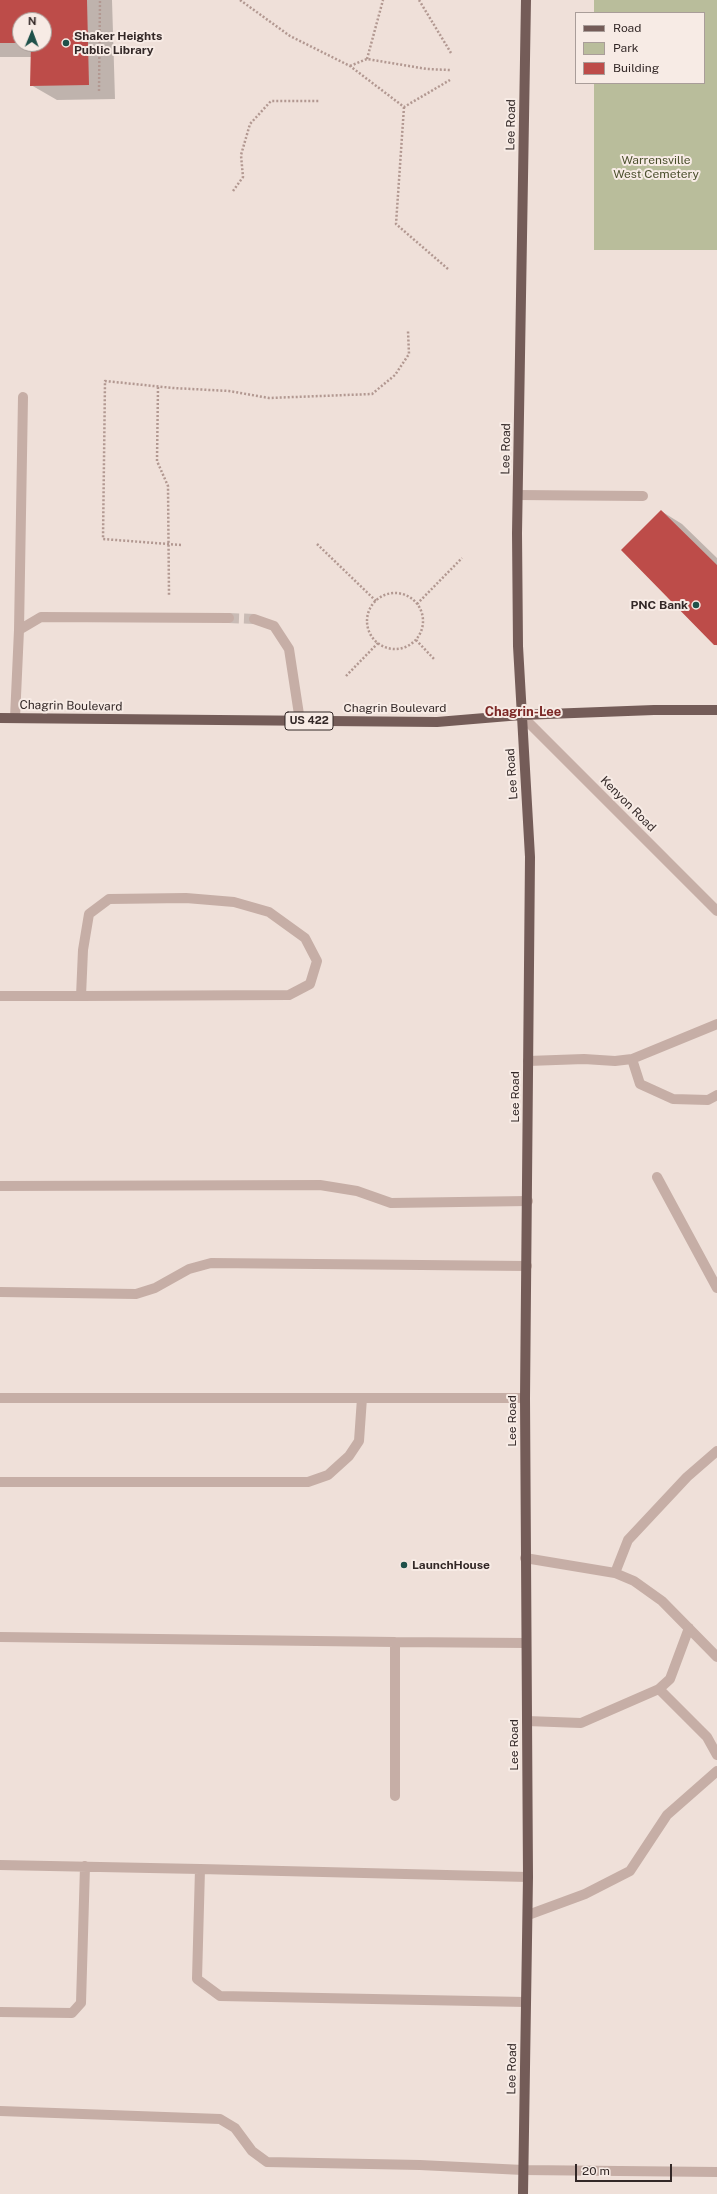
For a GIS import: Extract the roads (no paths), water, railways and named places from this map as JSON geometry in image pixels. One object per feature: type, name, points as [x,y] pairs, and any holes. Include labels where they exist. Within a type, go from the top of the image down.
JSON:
[{"type":"main road","name":"Lee Road","points":[[523,2194],[528,1915],[525,1398],[530,857],[518,646],[518,495],[526,0]]},
{"type":"main road","name":"Chagrin Boulevard","points":[[0,718],[437,722],[521,715],[661,710],[717,710]]},
{"type":"street","points":[[15,718],[19,630],[23,397]]},
{"type":"street","points":[[518,495],[643,496]]},
{"type":"street","points":[[19,630],[41,617],[229,618]]},
{"type":"street","points":[[254,619],[274,626],[289,649],[300,721]]},
{"type":"street","name":"Kenyon Road","points":[[521,715],[717,911]]},
{"type":"street","points":[[0,996],[81,996],[289,995],[310,984],[316,961],[305,938],[268,912],[234,902],[186,898],[109,899],[89,914],[83,950],[81,996]]},
{"type":"street","points":[[528,1061],[632,1059],[717,1024]]},
{"type":"street","points":[[632,1059],[640,1084],[673,1099],[708,1100],[717,1095]]},
{"type":"street","points":[[657,1177],[717,1288]]},
{"type":"street","points":[[0,1186],[320,1185],[357,1192],[391,1203],[528,1202]]},
{"type":"street","points":[[0,1292],[136,1294],[155,1288],[189,1269],[211,1263],[527,1266]]},
{"type":"street","points":[[0,1398],[525,1398]]},
{"type":"street","points":[[0,1482],[308,1482],[328,1475],[349,1456],[359,1441],[362,1398]]},
{"type":"street","points":[[615,1573],[628,1540],[687,1477],[717,1451]]},
{"type":"street","points":[[525,1558],[615,1573],[634,1581],[662,1601],[717,1657]]},
{"type":"street","points":[[527,1721],[581,1723],[659,1690],[670,1679],[689,1628]]},
{"type":"street","points":[[0,1637],[526,1643]]},
{"type":"street","points":[[395,1642],[395,1796]]},
{"type":"street","points":[[659,1690],[707,1737],[717,1755]]},
{"type":"street","points":[[528,1915],[584,1894],[630,1871],[667,1815],[717,1771]]},
{"type":"street","points":[[0,1865],[528,1877]]},
{"type":"street","points":[[0,2012],[72,2013],[81,2003],[85,1866]]},
{"type":"street","points":[[200,1869],[197,1979],[220,1996],[526,2002]]},
{"type":"street","points":[[0,2110],[220,2119],[235,2128],[252,2151],[267,2162],[420,2164],[523,2170],[717,2172]]},
{"type":"tunnel","points":[[229,618],[254,619]]},
{"type":"place","name":"Shaker Heights Public Library","points":[[66,43]]},
{"type":"place","name":"PNC Bank","points":[[696,605]]},
{"type":"place","name":"LaunchHouse","points":[[404,1565]]},
{"type":"district","name":"Chagrin-Lee","points":[[523,712]]},
{"type":"park label","name":"Warrensville West Cemetery","points":[[656,167]]}]
